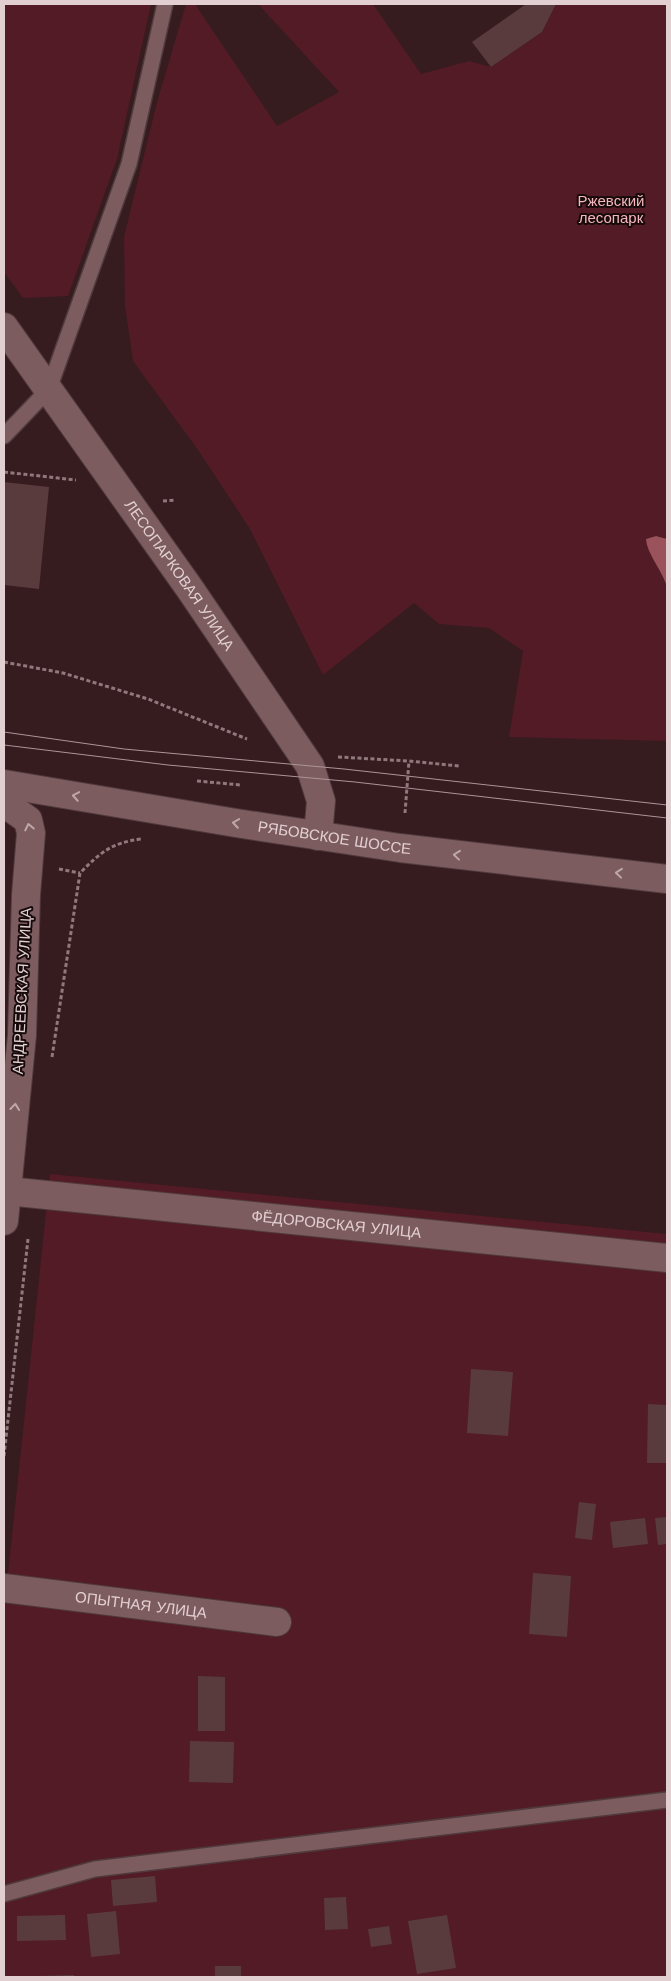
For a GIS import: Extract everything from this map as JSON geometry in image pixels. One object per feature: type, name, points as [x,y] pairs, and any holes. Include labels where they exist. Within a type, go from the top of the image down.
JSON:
[{"type":"street","name":"ЛЕСОПАРКОВАЯ УЛИЦА","points":[[4,327],[190,589],[310,766],[321,801],[318,836]]},
{"type":"street","name":"РЯБОВСКОЕ ШОССЕ","points":[[4,784],[400,848],[667,878]]},
{"type":"street","name":"АНДРЕЕВСКАЯ УЛИЦА","points":[[4,803],[28,820],[31,834],[26,895],[22,1035],[5,1190],[4,1221]]},
{"type":"street","name":"ФЁДОРОВСКАЯ УЛИЦА","points":[[5,1190],[667,1258]]},
{"type":"street","name":"ОПЫТНАЯ УЛИЦА","points":[[4,1588],[277,1622]]},
{"type":"lane","points":[[4,436],[49,390],[129,164],[165,4]]},
{"type":"lane","points":[[4,1894],[95,1869],[667,1800]]},
{"type":"path","points":[[4,472],[84,481]]},
{"type":"path","points":[[4,662],[63,673],[148,699],[247,739]]},
{"type":"path","points":[[335,756],[409,760],[459,766]]},
{"type":"path","points":[[405,813],[409,760]]},
{"type":"path","points":[[197,781],[241,785]]},
{"type":"green space","points":[[4,4],[151,4],[117,159],[68,296],[23,298],[4,272]]},
{"type":"green space","name":"Ржевский лесопарк","points":[[186,4],[195,4],[277,126],[339,92],[258,4],[373,4],[421,74],[469,61],[491,67],[542,32],[556,4],[667,4],[667,539],[656,536],[646,539],[667,587],[667,741],[509,737],[523,651],[489,628],[439,624],[414,603],[323,675],[250,529],[198,450],[133,361],[125,306],[124,237],[157,102]]},
{"type":"green space","points":[[50,1174],[667,1234],[667,1977],[4,1977],[4,1612]]},
{"type":"shaded area","points":[[656,536],[667,539],[667,587],[647,545],[646,539]]},
{"type":"building","points":[[526,4],[556,4],[542,32],[491,67],[472,42]]},
{"type":"building","points":[[4,482],[49,487],[39,589],[4,585]]},
{"type":"building","points":[[471,1369],[513,1372],[508,1436],[467,1433]]},
{"type":"building","points":[[648,1404],[667,1405],[667,1463],[647,1463]]},
{"type":"building","points":[[579,1502],[596,1504],[592,1540],[575,1538]]},
{"type":"building","points":[[667,1517],[667,1544],[658,1545],[655,1518]]},
{"type":"building","points":[[645,1518],[648,1544],[613,1548],[610,1522]]},
{"type":"building","points":[[533,1573],[571,1576],[567,1637],[529,1634]]},
{"type":"building","points":[[198,1676],[225,1677],[225,1731],[198,1731]]},
{"type":"building","points":[[190,1741],[234,1742],[233,1783],[189,1782]]},
{"type":"building","points":[[155,1876],[157,1902],[113,1906],[111,1880]]},
{"type":"building","points":[[346,1897],[348,1929],[325,1930],[324,1898]]},
{"type":"building","points":[[116,1911],[120,1954],[91,1957],[87,1914]]},
{"type":"building","points":[[65,1915],[66,1940],[17,1941],[17,1916]]},
{"type":"building","points":[[447,1915],[456,1968],[417,1974],[408,1921]]},
{"type":"building","points":[[389,1926],[392,1944],[371,1947],[368,1929]]},
{"type":"building","points":[[215,1966],[241,1966],[241,1977],[215,1977]]},
{"type":"building","points":[[74,1975],[74,1977],[36,1977],[36,1976]]},
{"type":"tram line","points":[[4,732],[124,749],[344,769],[667,805]]},
{"type":"tram line","points":[[4,745],[168,765],[355,782],[667,818]]}]
